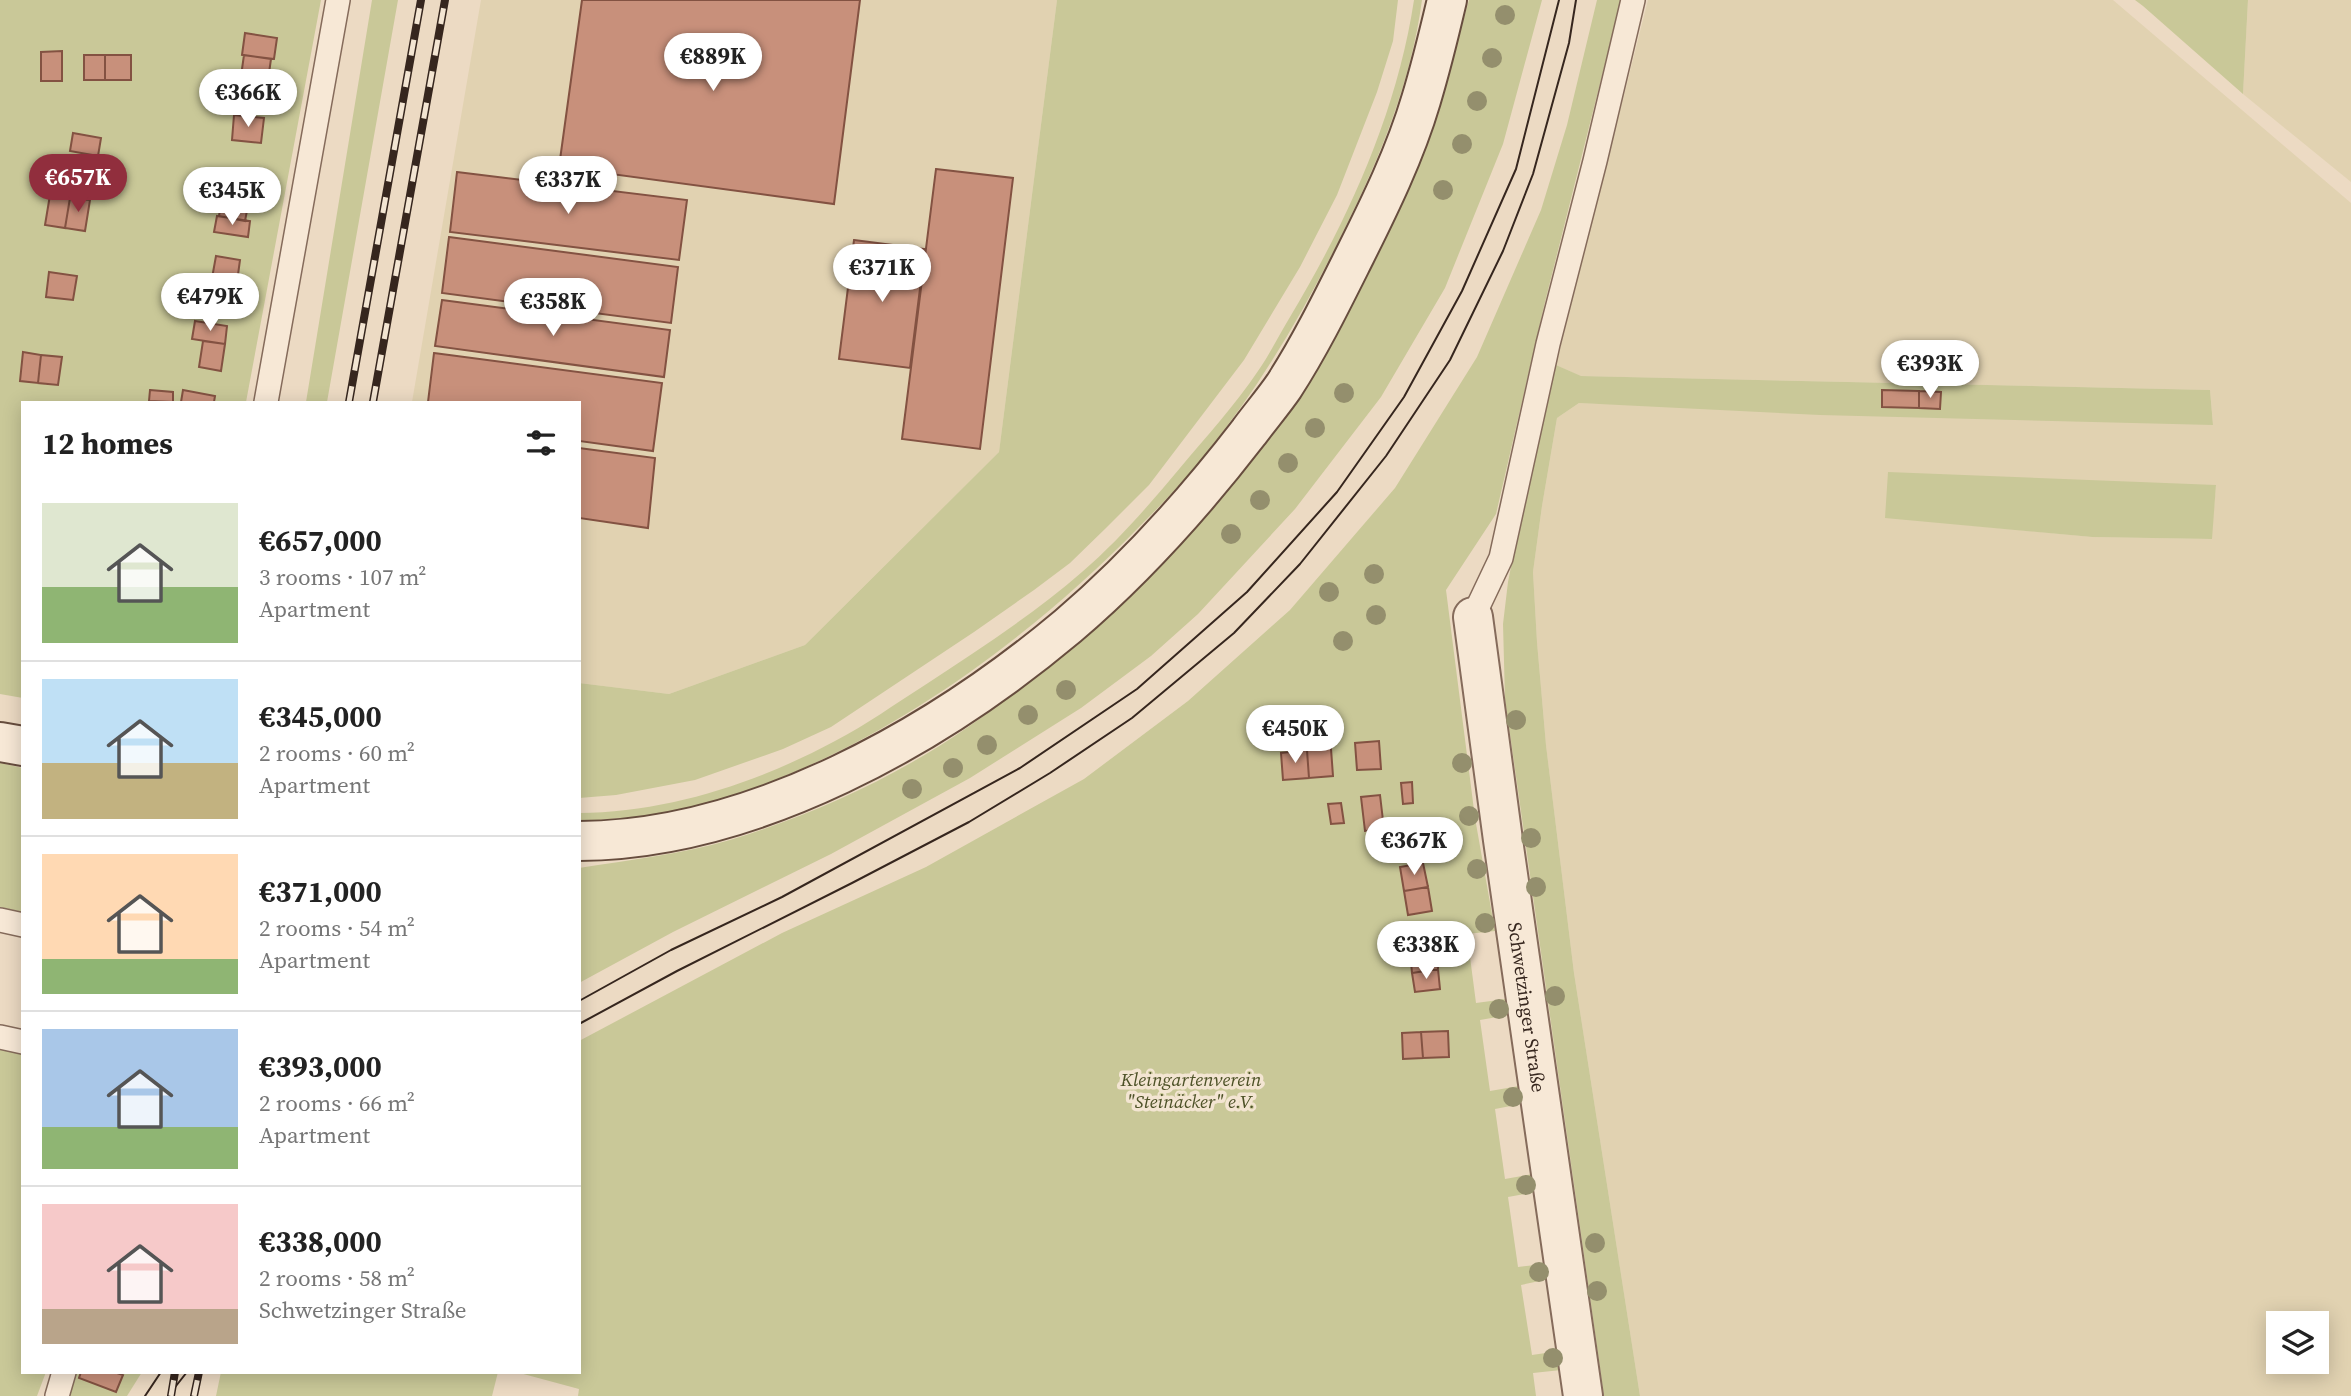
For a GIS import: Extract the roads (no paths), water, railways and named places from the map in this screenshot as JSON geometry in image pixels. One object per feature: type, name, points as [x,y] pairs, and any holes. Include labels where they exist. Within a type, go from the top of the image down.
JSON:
[{"type":"street","points":[[581,841],[650,835],[707,823],[799,792],[855,768],[960,706],[1011,670],[1067,627],[1118,580],[1180,516],[1226,462],[1283,386],[1315,333],[1373,219],[1401,155],[1420,102],[1447,0]]},
{"type":"street","name":"Schwetzinger Straße","points":[[1473,617],[1583,1396]]},
{"type":"street","points":[[0,742],[21,747]]},
{"type":"lane","points":[[266,401],[338,0]]},
{"type":"lane","points":[[1473,617],[1501,558],[1548,344],[1633,0]]},
{"type":"lane","points":[[0,920],[21,925]]},
{"type":"lane","points":[[0,1037],[21,1042]]},
{"type":"lane","points":[[57,1396],[63,1374]]},
{"type":"tram line","points":[[581,1000],[671,950],[782,897],[1020,768],[1137,689],[1247,592],[1337,492],[1404,397],[1462,291],[1516,169],[1559,0]]},
{"type":"tram line","points":[[581,1023],[969,822],[1050,773],[1132,718],[1234,633],[1300,564],[1386,456],[1450,360],[1503,251],[1533,174],[1569,43],[1576,0]]},
{"type":"tram line","points":[[145,1396],[160,1374]]},
{"type":"tram line","points":[[168,1396],[185,1374]]},
{"type":"railway","points":[[349,401],[421,0]]},
{"type":"railway","points":[[373,401],[445,0]]},
{"type":"railway","points":[[171,1396],[175,1374]]},
{"type":"railway","points":[[194,1396],[199,1374]]},
{"type":"park label","name":"Kleingartenverein \"Steinäcker\" e.V.","points":[[1191,1090]]}]
